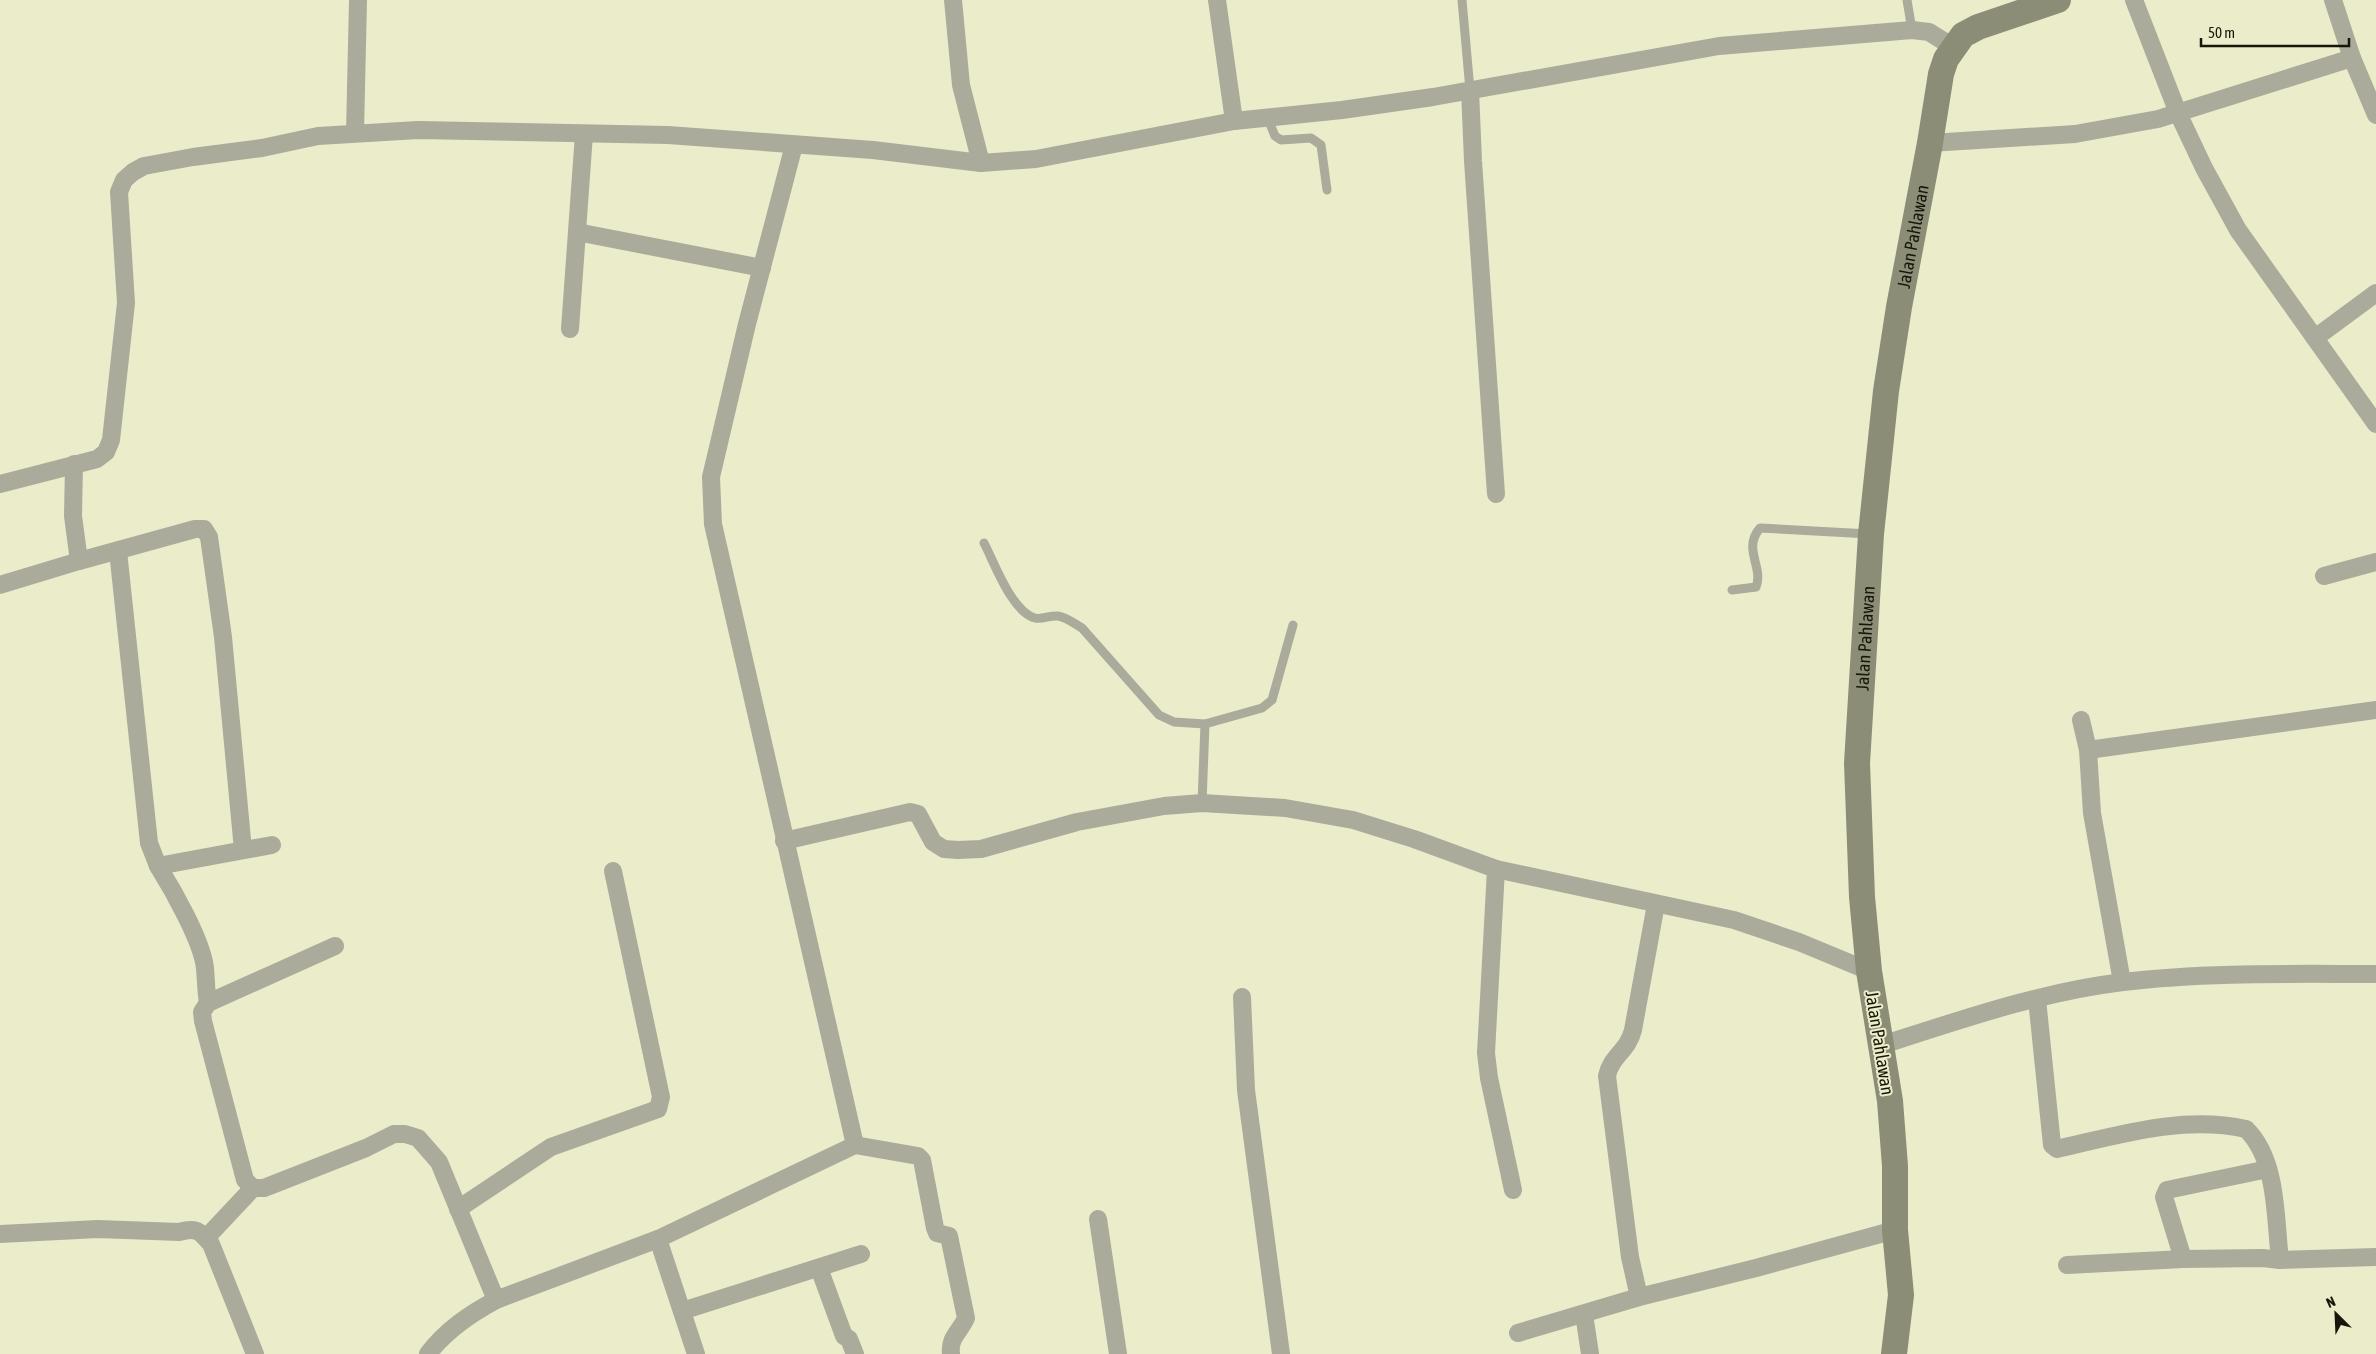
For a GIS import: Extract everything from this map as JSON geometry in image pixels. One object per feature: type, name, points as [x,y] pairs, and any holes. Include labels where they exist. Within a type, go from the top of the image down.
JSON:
[{"type":"main road","name":"Jalan Pahlawan","points":[[1894,1354],[1901,1295],[1895,1230],[1894,1156],[1890,1100],[1869,971],[1862,897],[1858,763],[1871,534],[1886,391],[1941,74],[1953,46],[1963,35],[1978,27],[2058,0]]},
{"type":"street","points":[[355,133],[358,0]]},
{"type":"street","points":[[952,0],[961,85],[981,163]]},
{"type":"street","points":[[1216,0],[1234,121]]},
{"type":"street","points":[[2134,0],[2178,113],[2204,168],[2238,230],[2376,424]]},
{"type":"street","points":[[2333,0],[2352,58],[2376,115]]},
{"type":"street","points":[[0,484],[97,459],[106,452],[111,440],[126,303],[119,192],[124,180],[144,166],[193,157],[262,148],[318,136],[418,130],[668,135],[873,150],[981,163],[1036,159],[1234,121],[1342,110],[1470,90],[1734,44],[1912,30],[1929,32],[1953,46]]},
{"type":"street","points":[[1930,144],[2075,134],[2158,119],[2261,85],[2352,58]]},
{"type":"street","points":[[1470,90],[1496,494]]},
{"type":"street","points":[[570,328],[584,134]]},
{"type":"street","points":[[794,145],[711,477],[710,501],[713,524],[854,1145]]},
{"type":"street","points":[[577,232],[762,268]]},
{"type":"street","points":[[2315,338],[2376,293]]},
{"type":"street","points":[[74,464],[73,516],[80,561]]},
{"type":"street","points":[[0,585],[195,529],[204,529],[209,537],[223,637],[242,850]]},
{"type":"street","points":[[118,551],[149,843],[158,866],[198,944],[205,968],[204,980],[208,1003]]},
{"type":"street","points":[[2324,576],[2376,562]]},
{"type":"street","points":[[2088,750],[2376,710]]},
{"type":"street","points":[[2082,720],[2088,750],[2092,813],[2122,982]]},
{"type":"street","points":[[784,841],[910,812],[918,814],[933,842],[944,849],[981,849],[1076,822],[1164,806],[1202,803],[1285,808],[1353,820],[1414,839],[1496,869],[1734,920],[1799,942],[1869,971]]},
{"type":"street","points":[[158,866],[272,845]]},
{"type":"street","points":[[1496,869],[1486,1053],[1489,1078],[1513,1190]]},
{"type":"street","points":[[458,1210],[550,1146],[658,1109],[661,1097],[613,871]]},
{"type":"street","points":[[1639,1297],[1626,1230],[1608,1076],[1609,1066],[1630,1042],[1656,904]]},
{"type":"street","points":[[335,946],[208,1003],[202,1012],[240,1168],[245,1180],[253,1188],[264,1188],[366,1148],[394,1134],[405,1134],[418,1138],[439,1162],[496,1300]]},
{"type":"street","points":[[1882,1046],[2007,1006],[2122,982],[2245,975],[2376,974]]},
{"type":"street","points":[[1242,997],[1246,1090],[1281,1354]]},
{"type":"street","points":[[2037,999],[2052,1145],[2057,1149],[2159,1126],[2236,1127],[2246,1129],[2255,1137],[2268,1169],[2280,1260]]},
{"type":"street","points":[[428,1354],[447,1332],[475,1311],[496,1300],[658,1239],[854,1145],[918,1156],[922,1160],[934,1228],[937,1233],[949,1236],[966,1318],[952,1337],[950,1344],[951,1354]]},
{"type":"street","points":[[2183,1259],[2164,1197],[2167,1190],[2268,1169]]},
{"type":"street","points":[[206,1238],[253,1188]]},
{"type":"street","points":[[1098,1219],[1118,1354]]},
{"type":"street","points":[[0,1234],[98,1229],[179,1232],[189,1229],[200,1231],[211,1244],[255,1354]]},
{"type":"street","points":[[1518,1333],[1639,1297],[1756,1268],[1895,1230]]},
{"type":"street","points":[[658,1239],[696,1354]]},
{"type":"street","points":[[682,1312],[861,1254]]},
{"type":"street","points":[[2067,1265],[2183,1259],[2263,1258],[2280,1260],[2376,1257]]},
{"type":"street","points":[[818,1268],[844,1336],[849,1339],[856,1354]]},
{"type":"street","points":[[1584,1314],[1590,1354]]},
{"type":"lane","points":[[1462,0],[1470,90]]},
{"type":"lane","points":[[1907,0],[1912,30]]},
{"type":"lane","points":[[1268,118],[1275,136],[1281,140],[1311,138],[1321,145],[1327,190]]},
{"type":"lane","points":[[1732,590],[1756,587],[1759,581],[1752,543],[1754,534],[1760,528],[1871,534]]},
{"type":"lane","points":[[984,543],[1016,606],[1026,614],[1036,618],[1058,616],[1082,628],[1158,715],[1174,722],[1205,724],[1262,708],[1272,700],[1293,626]]},
{"type":"lane","points":[[1202,803],[1205,724]]}]
